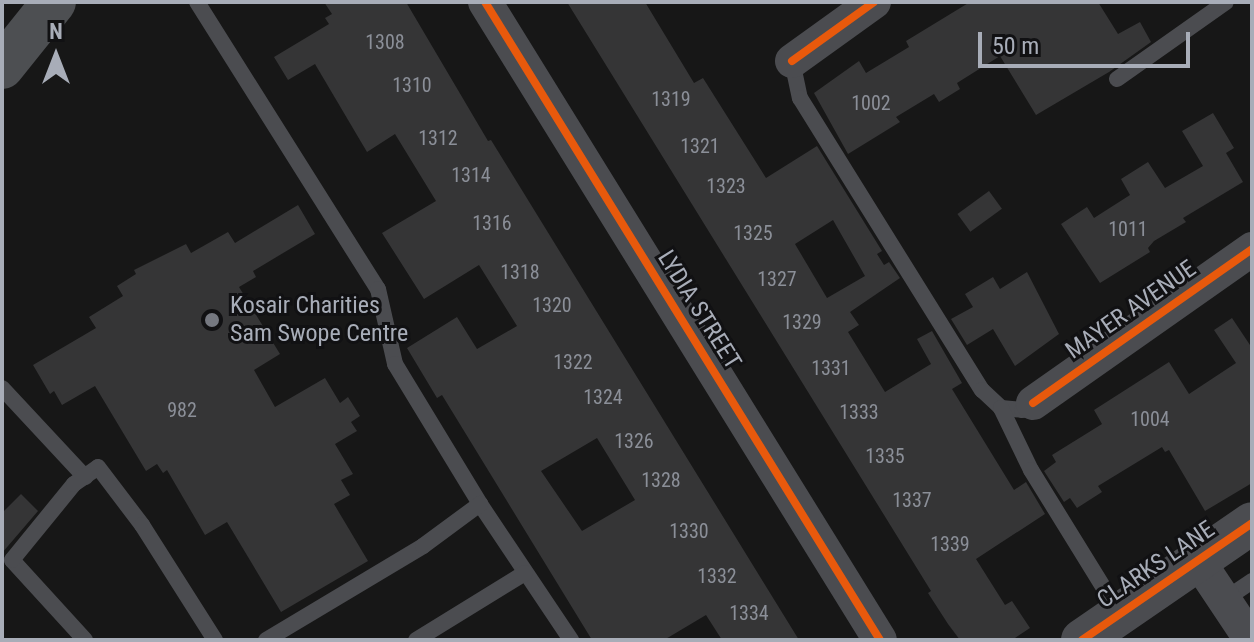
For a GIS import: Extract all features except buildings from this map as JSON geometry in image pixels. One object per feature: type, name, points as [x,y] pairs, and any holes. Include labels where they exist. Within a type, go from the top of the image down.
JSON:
[{"type":"main road","points":[[2,67],[54,2]]},
{"type":"street","name":"LYDIA STREET","points":[[485,2],[880,640]]},
{"type":"street","points":[[792,61],[874,2]]},
{"type":"street","name":"MAYER AVENUE","points":[[1017,405],[1252,249]]},
{"type":"street","name":"CLARKS LANE","points":[[1098,629],[1252,523]]},
{"type":"street","points":[[1199,562],[1251,640]]},
{"type":"lane","points":[[197,2],[378,289],[395,364],[480,504],[571,640]]},
{"type":"lane","points":[[1117,79],[1226,2]]},
{"type":"lane","points":[[792,61],[800,98],[982,390],[1017,405],[1031,470],[1105,590],[1098,629]]},
{"type":"lane","points":[[2,388],[90,474]]},
{"type":"lane","points":[[85,640],[12,560],[74,484],[98,467],[142,525],[215,640]]},
{"type":"lane","points":[[266,640],[423,546],[480,504]]},
{"type":"lane","points":[[416,640],[525,573]]},
{"type":"lane","points":[[1224,600],[1252,581]]},
{"type":"cycle path","points":[[485,2],[880,640]]},
{"type":"cycle path","points":[[792,61],[874,2]]},
{"type":"cycle path","points":[[1033,403],[1252,249]]},
{"type":"cycle path","points":[[1082,640],[1252,523]]},
{"type":"place","name":"Kosair Charities Sam Swope Centre","points":[[212,320]]}]
